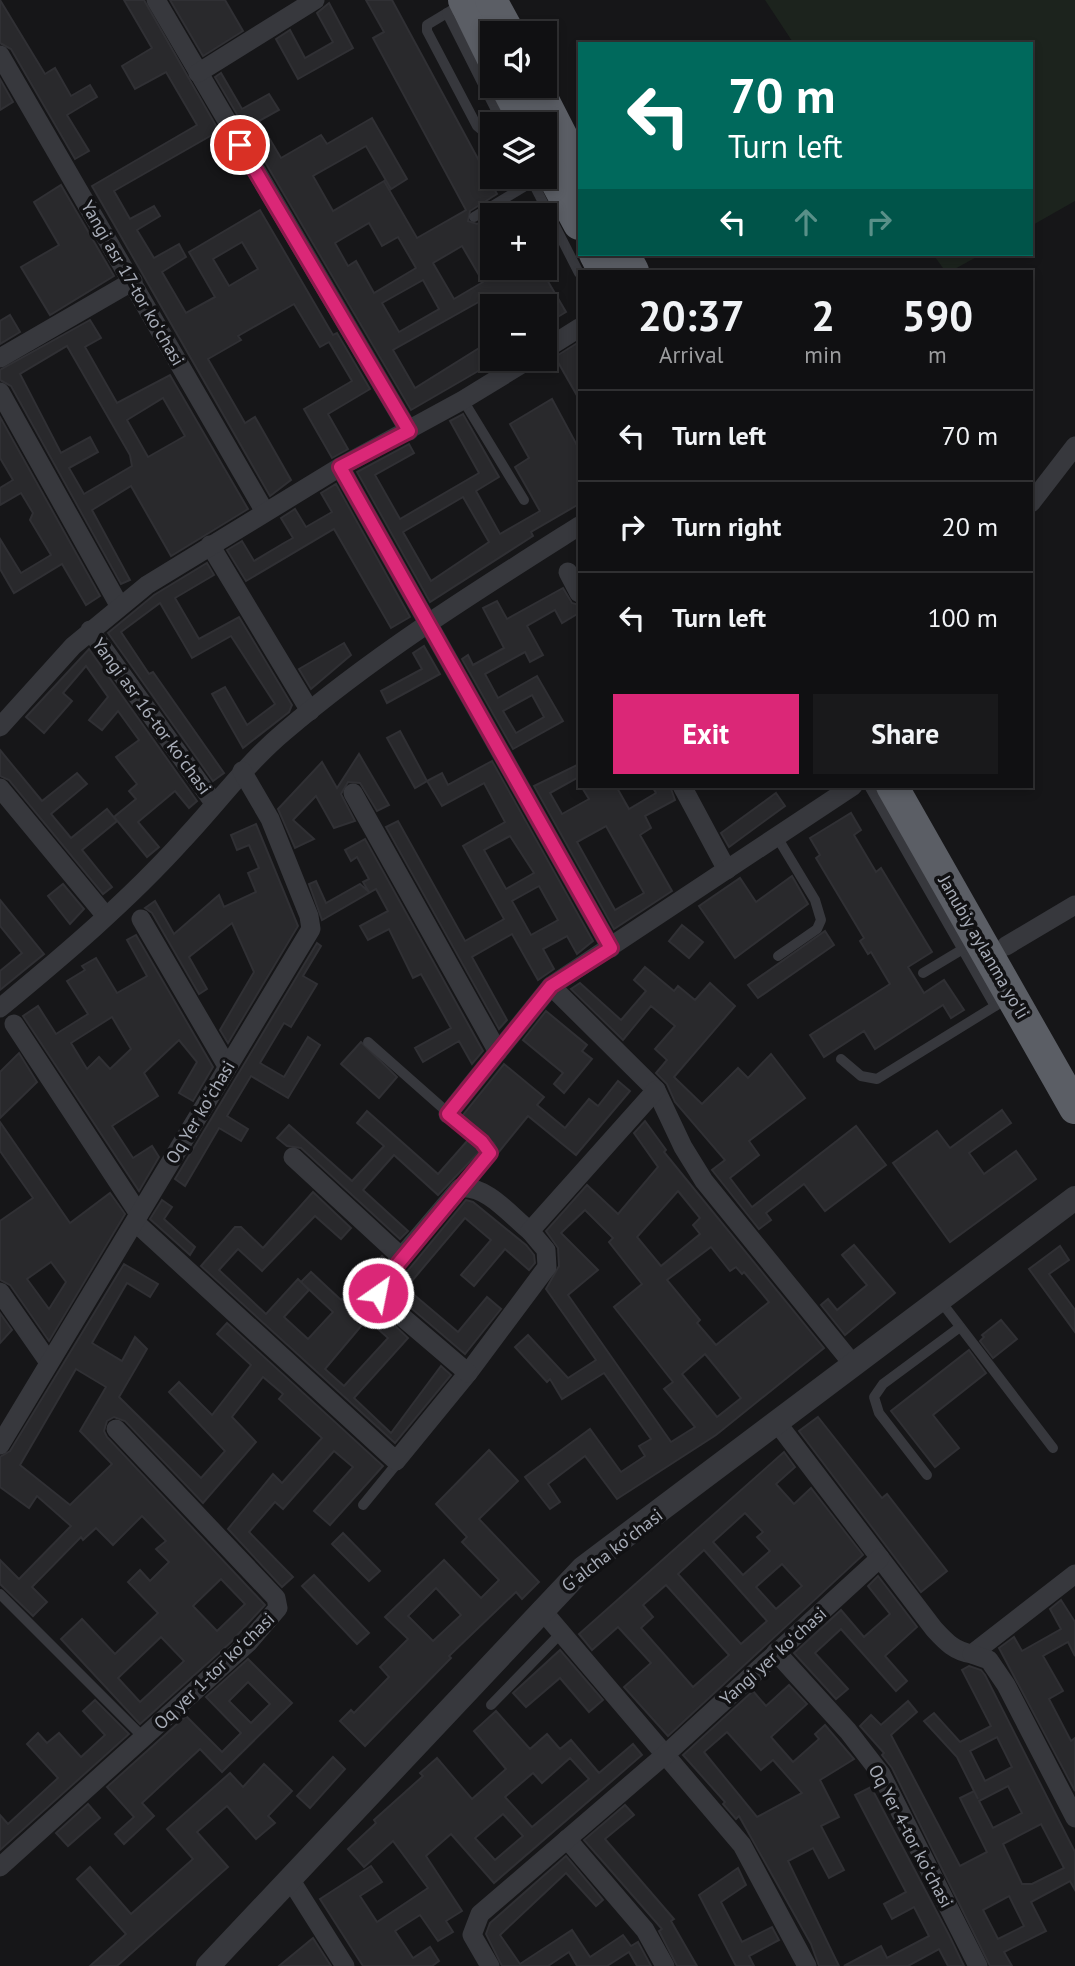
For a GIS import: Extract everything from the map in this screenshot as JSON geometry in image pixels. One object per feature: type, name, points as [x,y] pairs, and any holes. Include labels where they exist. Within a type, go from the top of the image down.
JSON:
[{"type":"highway","points":[[467,4],[492,21]]},
{"type":"highway","points":[[467,4],[480,32]]},
{"type":"highway","points":[[554,189],[570,224]]},
{"type":"highway","name":"Janubiy aylanma yoʻli","points":[[901,801],[942,892],[1075,1069]]},
{"type":"highway","name":"Janubiy aylanma yoʻli","points":[[901,801],[983,945],[1003,1000],[1075,1108]]},
{"type":"street","points":[[156,0],[409,431]]},
{"type":"street","points":[[198,73],[315,0]]},
{"type":"street","name":"Yangi asr 17-tor koʻchasi","points":[[0,55],[265,512]]},
{"type":"street","points":[[0,359],[133,281]]},
{"type":"street","points":[[557,342],[578,329]]},
{"type":"street","points":[[0,727],[90,630],[119,605],[210,545],[340,467],[409,431],[510,371]]},
{"type":"street","points":[[0,392],[119,605]]},
{"type":"street","points":[[1033,500],[1075,446]]},
{"type":"street","points":[[340,467],[611,948]]},
{"type":"street","points":[[0,1008],[55,963],[184,840],[242,771],[310,711],[386,652],[578,527]]},
{"type":"street","points":[[210,545],[310,711]]},
{"type":"street","points":[[568,572],[578,591]]},
{"type":"street","name":"Yangi asr 16-tor koʻchasi","points":[[90,630],[214,803]]},
{"type":"street","name":"Oq Yer koʻchasi","points":[[0,1446],[48,1361],[312,929],[270,819],[242,771]]},
{"type":"street","points":[[0,788],[105,915]]},
{"type":"street","points":[[683,788],[727,870]]},
{"type":"street","points":[[448,1114],[551,986],[850,788]]},
{"type":"street","points":[[353,793],[498,1052]]},
{"type":"street","points":[[983,945],[1075,905]]},
{"type":"street","points":[[141,919],[227,1066]]},
{"type":"street","points":[[551,986],[656,1090],[683,1147],[704,1181],[852,1363]]},
{"type":"street","points":[[15,1024],[137,1218],[393,1460],[399,1460],[468,1373],[547,1267],[546,1250],[530,1231],[482,1191],[472,1187],[460,1188],[378,1288],[380,1298],[468,1373]]},
{"type":"street","points":[[530,1231],[656,1090]]},
{"type":"street","points":[[293,1157],[397,1253],[403,1255]]},
{"type":"street","name":"Gʻalcha koʻchasi","points":[[208,1966],[541,1609],[583,1568],[778,1424],[852,1363],[1070,1204],[1075,1187]]},
{"type":"street","points":[[0,1292],[48,1361]]},
{"type":"street","points":[[778,1424],[946,1644],[959,1652],[989,1660],[1006,1685],[1075,1818]]},
{"type":"street","name":"Oq yer 1-tor koʻchasi","points":[[0,1867],[145,1738],[248,1643],[277,1612],[278,1604],[116,1429]]},
{"type":"street","name":"Yangi yer koʻchasi","points":[[490,1966],[472,1934],[480,1914],[666,1754],[880,1558]]},
{"type":"street","points":[[972,1654],[1075,1574]]},
{"type":"street","points":[[541,1609],[742,1845],[807,1966]]},
{"type":"street","name":"Oq Yer 4-tor koʻchasi","points":[[776,1652],[848,1731],[881,1774],[978,1966]]},
{"type":"street","points":[[567,1839],[645,1930],[665,1966]]},
{"type":"street","points":[[290,1879],[345,1966]]},
{"type":"lane","points":[[480,129],[427,31],[427,25],[467,4],[499,112]]},
{"type":"lane","points":[[474,217],[520,189]]},
{"type":"lane","points":[[570,224],[578,270]]},
{"type":"lane","points":[[463,400],[524,500]]},
{"type":"lane","points":[[873,788],[901,801]]},
{"type":"lane","points":[[776,837],[816,900],[821,920],[817,929],[778,956]]},
{"type":"lane","points":[[923,974],[983,945]]},
{"type":"lane","points":[[841,1059],[861,1076],[877,1079],[1003,1000]]},
{"type":"lane","points":[[368,1042],[482,1142],[490,1153],[460,1188]]},
{"type":"lane","points":[[938,1299],[1053,1448]]},
{"type":"lane","points":[[927,1475],[879,1413],[874,1397],[883,1384],[960,1327]]},
{"type":"lane","points":[[363,1504],[399,1460]]},
{"type":"lane","points":[[0,1594],[145,1738]]},
{"type":"lane","points":[[491,1705],[561,1633]]},
{"type":"shaded area","points":[[765,0],[1075,0],[1075,201],[1033,225],[1033,42],[793,42]]},
{"type":"shaded area","points":[[934,256],[978,256],[953,270],[944,270]]},
{"type":"building","points":[[0,0],[45,74],[55,68],[71,96],[90,85],[97,97],[67,115],[89,151],[75,159],[11,49],[0,43]]},
{"type":"building","points":[[124,0],[144,0],[219,131],[114,191],[130,219],[154,206],[160,216],[137,230],[154,258],[179,244],[186,257],[162,272],[186,313],[215,297],[189,252],[260,210],[333,335],[337,333],[370,389],[328,414],[348,449],[332,458],[304,409],[352,381],[329,342],[320,347],[294,304],[238,336],[241,340],[208,359],[245,423],[255,417],[291,480],[270,496],[92,186],[197,125],[166,72],[135,89],[122,66],[152,48]],"holes":[[[242,242],[258,269],[229,286],[213,259]]]},
{"type":"building","points":[[170,0],[225,0],[243,31],[203,56]]},
{"type":"building","points":[[366,0],[392,0],[480,163],[480,189],[494,189],[497,194],[470,211],[468,221],[480,222],[480,277],[462,246],[433,263],[454,299],[483,282],[482,280],[547,280],[555,294],[480,294],[480,301],[393,350],[415,388],[480,347],[480,370],[411,410],[215,77],[221,73],[242,109],[269,94],[279,110],[259,121],[281,158],[321,135],[327,144],[372,118],[407,179],[391,189],[366,146],[313,176],[333,211],[384,181],[417,238],[466,210],[373,38],[384,32]],"holes":[[[369,223],[382,246],[398,237],[416,268],[374,293],[356,261],[348,266],[335,243]],[[423,280],[439,309],[399,332],[382,303]]]},
{"type":"building","points":[[329,3],[353,48],[298,79],[276,39],[290,30],[305,58],[333,42],[317,13]]},
{"type":"building","points":[[0,79],[13,102],[0,110]]},
{"type":"building","points":[[61,185],[114,276],[50,315],[21,267],[59,245],[34,202]]},
{"type":"building","points":[[557,297],[566,312],[557,317]]},
{"type":"building","points":[[10,315],[20,332],[0,344],[0,321]]},
{"type":"building","points":[[90,320],[101,338],[85,347],[117,403],[170,375],[248,509],[171,556],[131,486],[92,510],[130,580],[121,584],[11,386],[0,380],[0,370]],"holes":[[[67,346],[130,455],[132,466],[84,494],[69,468],[98,452],[90,437],[61,453],[20,374]],[[163,398],[185,436],[148,457],[127,420]]]},
{"type":"building","points":[[578,343],[578,397],[557,360],[557,356]]},
{"type":"building","points":[[552,399],[578,447],[578,505],[531,532],[533,536],[430,602],[357,472],[409,444],[414,453],[375,475],[400,519],[479,473],[450,421],[463,414],[499,477],[476,491],[500,534],[540,511],[515,467],[529,458],[510,424]],"holes":[[[463,497],[489,542],[431,581],[403,532]]]},
{"type":"building","points":[[0,417],[100,596],[86,605],[62,564],[14,593],[0,569],[0,539],[21,573],[51,555],[30,520],[33,513],[21,493],[0,505],[0,488],[13,480],[0,458]]},
{"type":"building","points":[[336,484],[410,617],[391,628],[334,529],[246,581],[227,550],[242,541],[254,561],[293,538],[281,518],[295,509],[306,527],[332,512],[321,493]]},
{"type":"building","points":[[207,563],[214,575],[175,598],[199,639],[239,617],[292,705],[289,712],[243,748],[212,694],[225,687],[247,725],[275,704],[231,636],[192,658],[160,603],[121,632],[149,674],[153,672],[224,773],[213,781],[108,633],[154,595]]},
{"type":"building","points":[[563,588],[572,603],[578,605],[578,614],[562,623],[555,610],[527,626],[543,655],[530,662],[525,652],[485,674],[498,698],[537,676],[563,721],[513,749],[462,659],[468,655],[473,665],[504,648],[483,608],[497,601],[507,619]],"holes":[[[532,695],[544,717],[516,733],[503,711]]]},
{"type":"building","points":[[344,643],[351,655],[311,689],[299,669]]},
{"type":"building","points":[[424,646],[440,674],[387,703],[381,691],[422,669],[413,653]]},
{"type":"building","points":[[89,649],[197,801],[189,808],[175,791],[138,822],[159,847],[147,857],[114,817],[136,799],[129,791],[137,784],[116,757],[139,740],[118,711],[102,730],[89,720],[108,697],[86,666],[63,693],[72,701],[44,733],[26,717]]},
{"type":"building","points":[[400,731],[427,781],[415,788],[387,738]]},
{"type":"building","points":[[0,750],[42,801],[77,773],[87,784],[51,814],[71,838],[107,809],[117,821],[82,850],[112,887],[103,894],[9,780],[0,776]]},
{"type":"building","points":[[359,754],[389,805],[377,811],[360,783],[348,782],[341,794],[355,821],[334,828],[316,796],[293,820],[314,839],[295,848],[278,809],[322,762],[337,788]]},
{"type":"building","points":[[492,761],[593,941],[577,954],[567,936],[543,949],[554,969],[538,980],[512,934],[472,957],[507,1020],[499,1029],[386,827],[398,821],[465,941],[504,919],[463,846],[505,822],[484,783],[442,806],[427,781],[442,773],[448,785]],"holes":[[[510,836],[534,873],[506,889],[484,850]],[[539,886],[558,920],[531,935],[512,901]]]},
{"type":"building","points":[[578,764],[578,778],[550,793],[562,814],[589,799],[582,788],[617,788],[629,809],[656,793],[653,788],[671,788],[675,800],[645,816],[651,828],[640,835],[672,891],[614,929],[534,786]],"holes":[[[606,826],[644,893],[615,910],[577,842]]]},
{"type":"building","points":[[776,793],[785,806],[729,847],[721,833]]},
{"type":"building","points":[[851,813],[861,830],[854,835],[876,872],[881,868],[932,952],[908,967],[924,993],[944,980],[964,1010],[951,1018],[943,1005],[875,1049],[864,1031],[824,1057],[810,1035],[890,984],[871,952],[868,954],[860,941],[864,938],[816,858],[820,855],[810,838]]},
{"type":"building","points":[[256,824],[298,926],[228,1043],[220,1030],[254,972],[232,923],[189,957],[207,989],[199,994],[152,913],[145,908],[155,901],[174,934],[219,895],[224,907],[256,892],[248,873],[259,868],[249,845],[237,850],[231,835]]},
{"type":"building","points":[[365,839],[483,1051],[472,1064],[459,1041],[423,1062],[415,1048],[451,1028],[421,974],[413,978],[389,929],[368,940],[360,926],[388,911],[376,889],[322,920],[309,884],[316,881],[326,903],[360,884],[369,892],[363,882],[369,879],[357,857],[351,861],[345,850]]},
{"type":"building","points":[[792,876],[808,904],[735,958],[699,906],[740,878],[756,902]]},
{"type":"building","points":[[63,884],[84,909],[70,924],[48,896]]},
{"type":"building","points":[[0,900],[44,954],[0,990],[0,971],[22,953],[0,926]]},
{"type":"building","points":[[682,925],[703,942],[689,958],[669,941]]},
{"type":"building","points":[[825,931],[834,945],[758,998],[748,985]]},
{"type":"building","points":[[136,935],[213,1067],[193,1101],[179,1093],[197,1062],[179,1040],[144,1073],[158,1096],[112,1126],[133,1158],[152,1146],[159,1157],[139,1191],[23,1016],[38,1006],[56,1034],[88,1014],[67,981],[85,970],[82,966],[96,958],[117,993],[147,976],[127,940]],"holes":[[[112,1017],[131,1049],[110,1069],[99,1057],[87,1069],[71,1043]]]},
{"type":"building","points":[[317,943],[321,946],[303,976],[317,984],[291,1027],[284,1023],[260,1063],[284,1077],[308,1037],[320,1045],[288,1098],[251,1076],[227,1116],[248,1129],[241,1141],[219,1128],[185,1186],[175,1179]]},
{"type":"building","points":[[645,967],[674,991],[678,986],[695,1000],[710,983],[735,1006],[674,1077],[702,1104],[738,1068],[748,1078],[771,1054],[805,1098],[749,1141],[759,1155],[730,1178],[752,1207],[856,1126],[886,1165],[825,1211],[804,1184],[766,1213],[771,1220],[759,1229],[712,1170],[725,1160],[675,1102],[667,1084],[656,1073],[667,1060],[655,1049],[675,1026],[651,1006],[623,1040],[571,989],[580,983],[621,1020],[646,991],[634,980]]},
{"type":"building","points":[[546,1011],[587,1045],[582,1051],[592,1059],[564,1093],[554,1084],[563,1073],[523,1040]]},
{"type":"building","points":[[361,1042],[397,1077],[379,1098],[341,1064]]},
{"type":"building","points":[[19,1053],[37,1082],[0,1118],[0,1072]]},
{"type":"building","points":[[504,1064],[544,1097],[537,1105],[565,1128],[589,1099],[598,1106],[618,1081],[630,1091],[576,1155],[528,1116],[498,1153],[494,1143],[462,1116]]},
{"type":"building","points":[[1002,1110],[1011,1123],[969,1153],[984,1174],[1016,1151],[1036,1179],[950,1242],[893,1163],[937,1131],[950,1148]]},
{"type":"building","points":[[367,1111],[438,1174],[468,1140],[480,1151],[438,1195],[394,1155],[363,1190],[408,1231],[400,1239],[301,1148],[287,1146],[277,1138],[289,1125],[352,1181],[384,1146],[357,1123]]},
{"type":"building","points":[[645,1121],[666,1150],[664,1152],[824,1348],[716,1435],[617,1499],[585,1456],[548,1484],[560,1502],[550,1509],[525,1477],[590,1429],[621,1472],[645,1456],[639,1446],[651,1439],[604,1373],[562,1399],[550,1379],[547,1382],[515,1347],[528,1335],[568,1378],[596,1360],[546,1289],[559,1266],[558,1248],[546,1231],[587,1185],[618,1214],[658,1167],[634,1133]],"holes":[[[678,1191],[700,1218],[693,1225],[700,1234],[661,1266],[637,1237]],[[585,1210],[613,1238],[609,1242],[642,1284],[614,1307],[673,1382],[664,1389],[695,1427],[671,1442],[568,1295],[598,1270],[561,1233]],[[711,1247],[730,1271],[736,1267],[742,1274],[744,1272],[769,1302],[716,1345],[697,1323],[700,1320],[667,1280]],[[705,1354],[741,1398],[717,1417],[682,1374]]]},
{"type":"building","points":[[0,1122],[70,1223],[110,1193],[125,1214],[49,1341],[10,1285],[0,1280],[0,1221],[33,1198],[0,1151]],"holes":[[[51,1262],[66,1282],[49,1309],[27,1279]]]},
{"type":"building","points":[[313,1192],[351,1228],[341,1239],[315,1216],[262,1271],[238,1249],[219,1270],[266,1314],[298,1279],[301,1282],[311,1272],[341,1300],[382,1256],[385,1259],[366,1285],[368,1300],[408,1338],[354,1398],[391,1433],[441,1366],[451,1375],[395,1443],[201,1266],[235,1227],[241,1227],[263,1248]],"holes":[[[301,1282],[333,1312],[308,1339],[284,1317],[309,1290]],[[367,1319],[388,1338],[344,1386],[325,1369]]]},
{"type":"building","points":[[162,1200],[172,1207],[164,1219],[195,1247],[190,1255],[150,1219]]},
{"type":"building","points":[[466,1200],[473,1202],[526,1245],[534,1255],[535,1263],[529,1270],[505,1249],[474,1286],[461,1275],[491,1240],[465,1218],[406,1288],[458,1332],[487,1297],[501,1309],[465,1354],[391,1291]]},
{"type":"building","points":[[854,1245],[895,1293],[845,1335],[821,1305],[828,1299],[837,1310],[867,1285],[842,1255]]},
{"type":"building","points":[[1060,1246],[1069,1260],[1049,1274],[1075,1310],[1075,1332],[1029,1269]]},
{"type":"building","points":[[124,1264],[158,1284],[150,1297],[127,1283],[92,1343],[122,1361],[135,1337],[147,1349],[119,1397],[201,1478],[225,1451],[169,1392],[179,1382],[212,1415],[251,1365],[217,1334],[227,1323],[383,1466],[330,1525],[314,1511],[353,1467],[334,1451],[283,1509],[275,1502],[249,1532],[293,1577],[282,1587],[228,1529],[273,1474],[282,1483],[322,1438],[279,1399],[283,1394],[263,1377],[232,1417],[256,1442],[203,1503],[125,1421],[114,1417],[107,1421],[104,1431],[107,1437],[265,1605],[231,1642],[140,1724],[61,1639],[82,1619],[115,1654],[158,1613],[128,1582],[140,1570],[150,1581],[169,1562],[156,1549],[166,1541],[142,1516],[113,1545],[96,1528],[83,1540],[81,1537],[32,1587],[47,1602],[33,1616],[0,1584],[0,1560],[19,1579],[71,1526],[37,1496],[29,1508],[0,1487],[0,1457],[10,1451]],"holes":[[[76,1369],[106,1387],[80,1431],[112,1464],[70,1505],[20,1465]],[[221,1579],[245,1604],[217,1631],[193,1606]],[[161,1637],[184,1661],[140,1702],[118,1678]]]},
{"type":"building","points":[[0,1313],[12,1330],[0,1343]]},
{"type":"building","points":[[1001,1320],[1017,1339],[993,1358],[980,1341],[984,1337],[982,1335]]},
{"type":"building","points":[[969,1350],[986,1373],[933,1415],[959,1448],[935,1467],[891,1411]]},
{"type":"building","points":[[818,1417],[882,1498],[887,1494],[947,1571],[921,1592],[799,1431]]},
{"type":"building","points":[[489,1450],[518,1481],[479,1519],[539,1582],[522,1599],[516,1592],[449,1656],[451,1658],[365,1746],[340,1721],[351,1710],[354,1713],[389,1677],[380,1667],[408,1639],[385,1617],[444,1560],[481,1598],[499,1580],[462,1542],[467,1537],[436,1504]],"holes":[[[436,1588],[461,1615],[433,1641],[408,1616]]]},
{"type":"building","points":[[784,1452],[795,1467],[776,1484],[794,1504],[811,1488],[863,1555],[668,1736],[624,1687],[651,1663],[618,1627],[592,1650],[579,1634]],"holes":[[[745,1513],[763,1532],[757,1537],[770,1551],[743,1575],[713,1542]],[[704,1550],[767,1621],[741,1644],[678,1574]],[[782,1564],[802,1586],[776,1609],[756,1587]],[[666,1585],[729,1655],[693,1687],[641,1628],[653,1617],[643,1605]]]},
{"type":"building","points":[[343,1533],[380,1571],[369,1581],[332,1544]]},
{"type":"building","points":[[314,1575],[369,1633],[357,1644],[302,1586]]},
{"type":"building","points":[[878,1576],[917,1627],[885,1656],[907,1681],[896,1691],[841,1629],[815,1653],[848,1689],[836,1699],[794,1653],[841,1610],[864,1637],[890,1614],[868,1586]]},
{"type":"building","points":[[1061,1600],[1075,1622],[1075,1656],[1068,1642],[1043,1656],[1063,1691],[1049,1699],[1071,1741],[1075,1738],[1075,1791],[999,1648],[1014,1637],[1022,1651],[1061,1629],[1050,1609]]},
{"type":"building","points":[[560,1650],[603,1700],[589,1712],[560,1678],[526,1707],[513,1693]]},
{"type":"building","points":[[248,1659],[292,1703],[222,1772],[200,1749],[142,1803],[154,1816],[124,1844],[115,1834],[134,1817],[107,1787],[186,1716],[222,1752],[241,1733],[206,1697]],"holes":[[[248,1682],[270,1704],[251,1723],[229,1701]]]},
{"type":"building","points":[[969,1666],[981,1670],[985,1675],[1075,1852],[1075,1890],[1070,1881],[1031,1902],[1046,1931],[1004,1952],[1012,1966],[990,1966],[892,1768],[882,1755],[884,1753],[860,1726],[871,1715],[881,1725],[908,1701],[917,1712],[891,1735],[960,1866],[987,1852],[960,1798],[974,1791],[957,1757],[924,1721],[934,1713],[960,1742],[991,1726],[962,1670]],"holes":[[[997,1737],[1012,1767],[985,1781],[970,1751]],[[1008,1786],[1022,1813],[993,1828],[979,1801]],[[1041,1824],[1064,1868],[1032,1884],[1022,1884],[1003,1844]],[[1009,1896],[1024,1926],[998,1939],[983,1910]]]},
{"type":"building","points":[[789,1685],[807,1704],[771,1737],[793,1762],[819,1739],[815,1734],[825,1725],[854,1759],[820,1780],[839,1817],[821,1826],[844,1870],[829,1878],[813,1848],[788,1861],[839,1966],[819,1966],[811,1944],[739,1816],[736,1819],[723,1804],[725,1802],[683,1755],[753,1691],[766,1706]],"holes":[[[727,1732],[761,1770],[773,1760],[802,1793],[757,1817],[704,1752]]]},
{"type":"building","points":[[95,1700],[129,1734],[0,1850],[0,1815],[8,1824],[58,1778],[27,1744],[38,1733],[47,1743],[59,1733],[81,1757],[105,1735],[83,1711]]},
{"type":"building","points":[[496,1711],[530,1749],[547,1734],[560,1749],[571,1740],[599,1773],[633,1744],[642,1755],[494,1883],[451,1834],[426,1856],[462,1911],[446,1921],[453,1932],[438,1941],[420,1915],[395,1931],[413,1958],[430,1947],[439,1961],[432,1966],[363,1966],[320,1899],[371,1866],[382,1882],[360,1896],[377,1922],[428,1888],[393,1841],[364,1867],[348,1849],[376,1823],[374,1820],[423,1776],[420,1773],[437,1758],[472,1799],[506,1769],[474,1731]],"holes":[[[570,1758],[589,1779],[532,1827],[505,1797],[533,1773],[542,1783]],[[503,1814],[523,1836],[495,1860],[475,1838]]]},
{"type":"building","points":[[333,1757],[345,1769],[310,1808],[297,1796]]},
{"type":"building","points":[[264,1764],[292,1791],[268,1816],[275,1823],[256,1839],[227,1806],[197,1832],[228,1867],[117,1966],[90,1966],[126,1934],[77,1879],[90,1867],[131,1914],[193,1859],[167,1829],[230,1773],[243,1787]]},
{"type":"building","points":[[871,1787],[964,1966],[948,1966],[939,1949],[908,1966],[844,1966],[881,1946],[887,1958],[929,1936],[914,1907],[892,1919],[884,1904],[906,1892],[855,1795]]},
{"type":"building","points":[[88,1804],[100,1818],[68,1846],[56,1833]]},
{"type":"building","points":[[625,1805],[634,1815],[605,1839],[674,1919],[671,1921],[697,1966],[677,1966],[659,1931],[662,1929],[584,1840]]},
{"type":"building","points":[[566,1856],[603,1900],[596,1906],[566,1873],[500,1935],[520,1964],[572,1930],[590,1957],[623,1935],[631,1946],[638,1942],[651,1966],[637,1966],[629,1952],[607,1966],[577,1966],[569,1952],[548,1966],[502,1966],[486,1934],[490,1923]]},
{"type":"building","points":[[738,1868],[746,1885],[721,1902],[742,1942],[772,1927],[779,1940],[749,1956],[754,1966],[736,1966],[699,1895]]},
{"type":"building","points":[[313,1938],[331,1966],[279,1966]]},
{"type":"route","points":[[240,145],[409,431],[340,467],[611,948],[551,986],[448,1114],[482,1142],[490,1153],[403,1255],[378,1288],[378,1293]]}]
